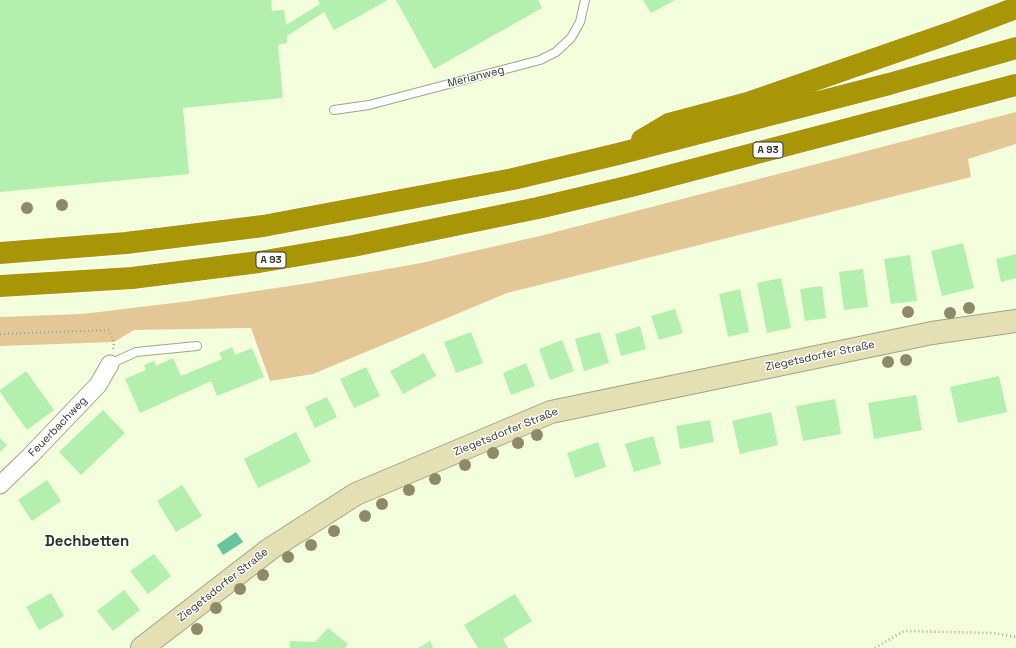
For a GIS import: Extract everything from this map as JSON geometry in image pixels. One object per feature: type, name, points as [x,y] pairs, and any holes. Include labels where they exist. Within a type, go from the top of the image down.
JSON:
[{"type":"highway","points":[[618,154],[669,124],[748,103],[950,33],[1016,8]]},
{"type":"highway","points":[[0,253],[126,243],[263,226],[513,179],[618,154],[890,84],[1016,48]]},
{"type":"highway","name":"A 93","points":[[0,286],[132,278],[259,262],[361,244],[538,208],[631,186],[1010,89]]},
{"type":"street","name":"Ziegetsdorfer Straße","points":[[142,648],[270,549],[356,494],[551,412],[932,333],[1016,321]]},
{"type":"street","name":"Feuerbachweg","points":[[0,485],[98,385],[110,364]]},
{"type":"lane","name":"Merianweg","points":[[334,110],[369,105],[540,60],[556,52],[571,38],[580,22],[585,0]]},
{"type":"lane","points":[[110,364],[136,352],[197,346]]},
{"type":"path","points":[[0,334],[109,330],[114,342],[110,364]]},
{"type":"path","points":[[875,648],[904,630],[993,633],[1016,637]]},
{"type":"shaded area","points":[[1016,112],[1016,144],[968,159],[971,177],[507,293],[313,374],[270,381],[251,328],[134,330],[114,342],[0,346],[0,317],[82,314],[190,301],[309,283],[421,263],[540,236]]},
{"type":"shaded area","points":[[236,532],[243,542],[223,555],[217,545]]},
{"type":"building","points":[[0,0],[271,0],[272,11],[284,10],[286,25],[320,4],[318,0],[388,0],[334,30],[324,12],[287,36],[287,43],[278,45],[283,98],[183,108],[189,174],[0,192]]},
{"type":"building","points":[[396,0],[538,0],[542,8],[434,69]]},
{"type":"building","points":[[643,0],[675,0],[651,13]]},
{"type":"building","points":[[963,243],[974,288],[942,296],[931,251]]},
{"type":"building","points":[[1016,254],[1016,278],[1001,282],[996,259]]},
{"type":"building","points":[[910,255],[917,301],[891,304],[884,259]]},
{"type":"building","points":[[863,269],[868,307],[844,310],[839,272]]},
{"type":"building","points":[[781,278],[791,328],[767,333],[757,283]]},
{"type":"building","points":[[822,286],[826,318],[805,321],[800,289]]},
{"type":"building","points":[[740,289],[749,332],[728,337],[719,294]]},
{"type":"building","points":[[675,309],[683,333],[659,340],[651,316]]},
{"type":"building","points":[[640,326],[646,349],[621,356],[615,334]]},
{"type":"building","points":[[471,332],[483,363],[456,373],[444,342]]},
{"type":"building","points":[[600,332],[609,363],[584,371],[575,339]]},
{"type":"building","points":[[562,340],[574,371],[550,380],[539,349]]},
{"type":"building","points":[[232,347],[235,355],[252,348],[264,377],[217,396],[211,381],[140,413],[125,379],[146,370],[144,365],[154,361],[156,366],[173,358],[181,376],[222,359],[219,353]]},
{"type":"building","points":[[424,353],[436,376],[403,394],[390,371]]},
{"type":"building","points":[[526,363],[535,386],[511,395],[503,373]]},
{"type":"building","points":[[366,367],[380,396],[354,408],[340,379]]},
{"type":"building","points":[[26,371],[54,410],[27,430],[0,392],[0,390]]},
{"type":"building","points":[[999,376],[1007,412],[958,423],[950,387]]},
{"type":"building","points":[[916,395],[922,430],[874,439],[868,403]]},
{"type":"building","points":[[327,397],[337,417],[315,428],[305,407]]},
{"type":"building","points":[[835,399],[841,434],[803,441],[796,406]]},
{"type":"building","points":[[103,410],[125,433],[81,475],[59,452]]},
{"type":"building","points":[[771,412],[778,445],[740,454],[732,421]]},
{"type":"building","points":[[710,420],[714,442],[680,449],[676,426]]},
{"type":"building","points":[[296,432],[311,462],[258,488],[244,459]]},
{"type":"building","points":[[653,436],[661,464],[634,472],[625,444]]},
{"type":"building","points":[[0,438],[7,445],[0,452]]},
{"type":"building","points":[[598,442],[606,467],[575,478],[567,453]]},
{"type":"building","points":[[47,480],[61,501],[32,521],[18,500]]},
{"type":"building","points":[[182,485],[202,516],[176,532],[157,501]]},
{"type":"building","points":[[154,554],[171,576],[148,594],[130,571]]},
{"type":"building","points":[[124,590],[140,610],[113,631],[97,611]]},
{"type":"building","points":[[51,593],[64,616],[39,630],[26,607]]},
{"type":"building","points":[[515,594],[532,621],[503,639],[508,648],[478,648],[464,625]]},
{"type":"building","points":[[328,628],[348,644],[345,648],[290,648],[290,641],[315,642]]},
{"type":"building","points":[[430,641],[433,648],[418,648]]},
{"type":"district","name":"Dechbetten","points":[[87,542]]}]
